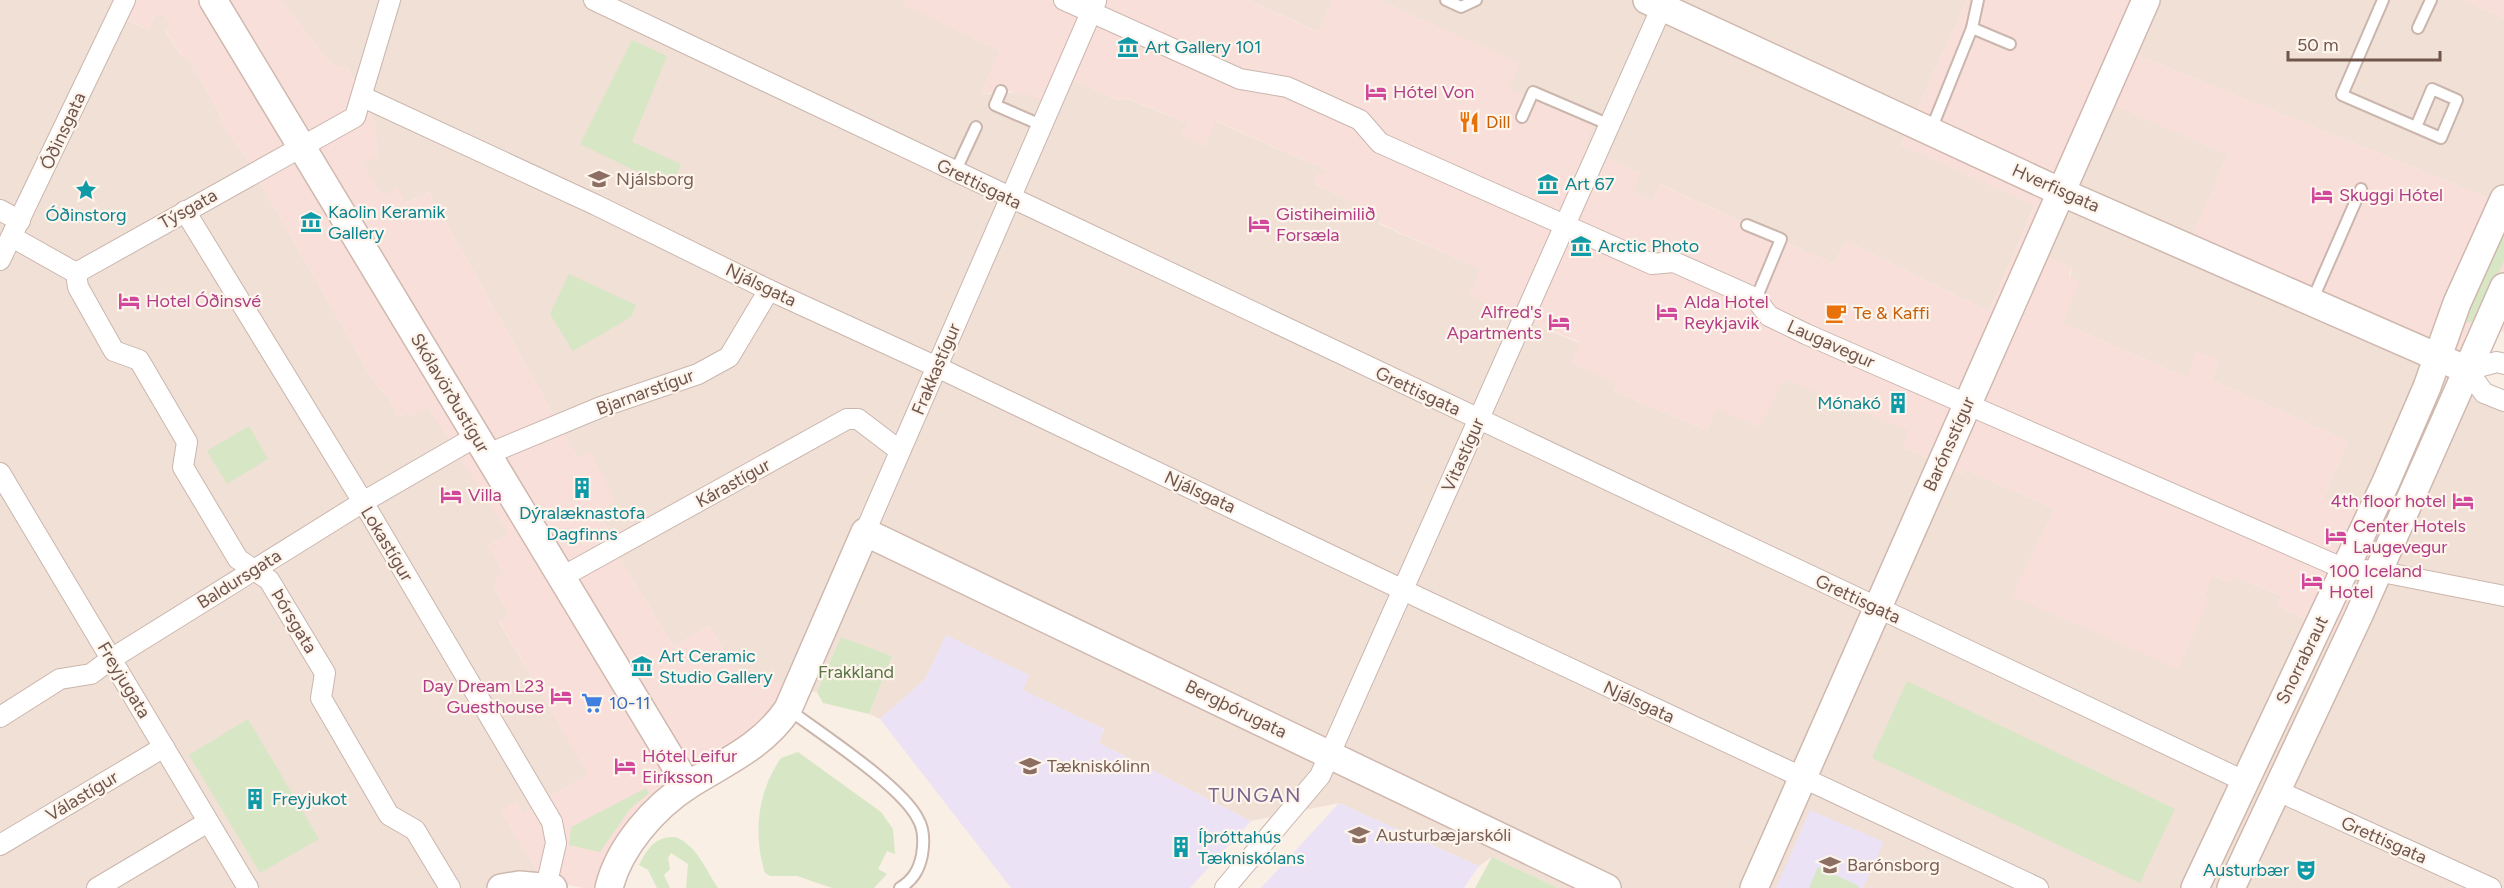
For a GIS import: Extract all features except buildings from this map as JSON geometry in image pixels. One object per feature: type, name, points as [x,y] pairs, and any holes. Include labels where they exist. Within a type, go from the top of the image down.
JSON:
[{"type":"street","name":"Óðinsgata","points":[[0,260],[125,0]]},
{"type":"street","name":"Skólavörðustígur","points":[[213,0],[687,785]]},
{"type":"street","name":"Týsgata","points":[[76,273],[355,117],[363,97],[390,0]]},
{"type":"street","name":"Grettisgata","points":[[594,0],[1008,198],[2244,781]]},
{"type":"street","name":"Laugavegur","points":[[1064,0],[1093,6],[1240,79],[1284,85],[1360,120],[1380,143],[1652,264],[1674,262],[1756,299],[1769,316],[2346,569],[2372,583]]},
{"type":"street","name":"Barónsstígur","points":[[1754,888],[1876,607],[2146,0]]},
{"type":"street","name":"Hverfisgata","points":[[1658,2],[2061,192],[2467,370],[2484,393],[2504,401]]},
{"type":"street","name":"Vitastígur","points":[[1225,888],[1312,788],[1331,755],[1610,125],[1658,2]]},
{"type":"street","name":"Frakkastígur","points":[[687,785],[769,734],[788,709],[1093,6]]},
{"type":"street","name":"Njálsgata","points":[[363,97],[596,205],[770,290],[2038,888]]},
{"type":"street","name":"Snorrabraut","points":[[2195,888],[2391,471],[2438,358],[2457,303],[2504,199]]},
{"type":"street","points":[[0,210],[16,229],[76,273]]},
{"type":"street","name":"Lokastígur","points":[[185,211],[363,502],[552,822],[556,843],[550,887]]},
{"type":"street","name":"Þórsgata","points":[[76,273],[78,287],[114,351],[139,360],[187,442],[183,467],[238,560],[269,580],[325,673],[321,698],[389,815],[415,830],[450,888]]},
{"type":"street","name":"Snorrabraut","points":[[2231,888],[2278,791],[2504,286]]},
{"type":"street","name":"Bjarnarstígur","points":[[482,445],[698,374],[729,357],[770,290]]},
{"type":"street","points":[[2467,370],[2497,362],[2504,364]]},
{"type":"street","name":"Kárastígur","points":[[562,577],[848,419],[858,419],[900,451]]},
{"type":"street","name":"Baldursgata","points":[[0,717],[60,679],[91,674],[111,659],[363,502],[482,445]]},
{"type":"street","name":"Freyjugata","points":[[0,473],[248,888]]},
{"type":"street","name":"Bergþórugata","points":[[865,532],[1607,888]]},
{"type":"street","points":[[2372,583],[2504,596]]},
{"type":"street","name":"Válastígur","points":[[0,845],[164,747]]},
{"type":"street","points":[[609,888],[617,866],[633,839],[659,809],[687,785]]},
{"type":"street","name":"Grettisgata","points":[[2278,791],[2491,888]]},
{"type":"street","points":[[97,888],[208,822]]},
{"type":"street","points":[[501,888],[519,885],[550,887]]},
{"type":"lane","points":[[1446,0],[1461,6],[1476,0]]},
{"type":"lane","points":[[1931,130],[1972,28],[1978,0]]},
{"type":"lane","points":[[2383,0],[2342,95],[2441,138],[2457,100],[2432,89],[2416,127]]},
{"type":"lane","points":[[2418,28],[2431,0]]},
{"type":"lane","points":[[1972,28],[2010,44]]},
{"type":"lane","points":[[1001,91],[995,105],[1041,125]]},
{"type":"lane","points":[[1522,117],[1533,92],[1610,125]]},
{"type":"lane","points":[[955,172],[976,127]]},
{"type":"lane","points":[[2312,302],[2361,189]]},
{"type":"lane","points":[[1747,225],[1781,239],[1756,299]]},
{"type":"lane","points":[[788,709],[896,790],[914,811],[922,833],[921,861],[910,882],[900,888]]},
{"type":"shaded area","points":[[0,0],[127,0],[119,17],[149,30],[155,16],[165,15],[171,26],[165,30],[182,57],[186,56],[211,98],[223,119],[219,120],[245,156],[378,389],[380,388],[385,396],[387,395],[398,417],[408,412],[410,416],[428,407],[508,533],[488,545],[503,572],[499,585],[494,588],[510,615],[499,622],[589,775],[552,795],[525,814],[501,811],[543,881],[531,888],[0,888]]},
{"type":"shaded area","points":[[127,0],[281,0],[331,64],[347,68],[376,126],[378,156],[363,164],[381,193],[385,195],[397,188],[406,203],[429,192],[578,458],[590,451],[616,501],[598,513],[610,533],[613,547],[674,647],[709,625],[735,667],[793,689],[784,707],[705,770],[605,888],[584,888],[543,881],[500,811],[516,801],[525,814],[552,795],[588,775],[499,621],[510,615],[494,588],[498,585],[494,578],[503,572],[488,545],[508,533],[428,407],[410,417],[408,412],[398,417],[387,396],[385,397],[381,388],[378,389],[245,156],[219,120],[223,118],[186,56],[183,58],[165,29],[171,26],[165,16],[155,16],[149,30],[119,17]]},
{"type":"shaded area","points":[[281,0],[906,0],[904,5],[1000,51],[981,94],[1021,92],[1065,77],[1118,100],[1128,99],[1187,123],[1204,146],[1215,121],[1326,170],[1324,175],[1319,173],[1314,184],[1382,215],[1379,224],[1481,269],[1470,296],[1579,343],[1618,383],[1614,392],[1707,430],[1716,409],[1783,378],[1910,431],[1903,447],[1962,474],[1964,469],[2054,509],[2013,596],[2178,668],[2209,598],[2204,595],[2212,575],[2228,582],[2236,577],[2281,596],[2277,606],[2339,636],[2324,498],[2348,441],[2212,380],[2219,359],[2187,377],[2062,323],[2072,268],[2024,246],[2096,97],[2228,155],[2189,243],[2433,352],[2450,383],[2504,407],[2504,888],[1558,888],[1492,857],[1479,866],[1339,803],[1251,821],[1099,743],[1104,729],[1022,690],[1028,675],[946,636],[925,679],[880,719],[869,714],[892,656],[841,637],[817,692],[793,689],[734,667],[709,625],[674,647],[613,547],[610,533],[597,512],[590,452],[578,458],[429,192],[405,203],[381,193],[362,164],[376,126],[348,69],[331,64]]},
{"type":"shaded area","points":[[906,0],[1249,0],[1318,32],[1333,0],[1378,0],[1520,63],[1509,89],[1593,126],[1584,148],[1640,173],[1633,192],[1653,200],[1659,184],[1834,264],[1846,241],[1989,311],[2035,206],[1901,145],[1967,0],[2138,0],[2118,47],[2504,204],[2504,332],[2478,320],[2460,363],[2188,244],[2228,155],[2097,98],[2025,246],[2072,268],[2069,276],[2080,281],[2062,323],[2187,377],[2196,351],[2219,359],[2212,380],[2348,441],[2324,498],[2390,526],[2340,636],[2277,606],[2281,596],[2236,577],[2230,583],[2213,575],[2204,595],[2210,598],[2178,669],[2012,596],[2054,509],[1964,469],[1962,474],[1903,447],[1909,431],[1784,379],[1760,427],[1717,409],[1707,430],[1614,392],[1618,383],[1571,364],[1579,342],[1469,296],[1480,269],[1379,223],[1382,215],[1314,184],[1319,172],[1324,175],[1326,170],[1216,121],[1204,146],[1181,136],[1187,123],[1129,99],[1119,100],[1065,78],[1052,105],[1022,92],[1020,95],[1010,91],[981,94],[1000,51],[903,5]]},
{"type":"shaded area","points":[[1249,0],[1333,0],[1319,32]]},
{"type":"shaded area","points":[[1378,0],[1967,0],[1901,145],[2035,205],[1989,311],[1846,241],[1834,264],[1660,184],[1653,200],[1633,192],[1640,173],[1583,148],[1593,126],[1508,89],[1519,63]]},
{"type":"shaded area","points":[[2138,0],[2462,0],[2504,18],[2504,204],[2118,47]]},
{"type":"shaded area","points":[[2462,0],[2504,0],[2504,18]]},
{"type":"shaded area","name":"Tækniskólinn","points":[[946,635],[1029,675],[1023,690],[1104,729],[1099,743],[1251,821],[1190,888],[1011,888],[880,719],[925,679]]},
{"type":"shaded area","name":"Austurbæjarskóli","points":[[1339,803],[1479,866],[1464,888],[1261,888]]},
{"type":"shaded area","name":"Barónsborg","points":[[1810,810],[1884,842],[1863,888],[1776,888]]},
{"type":"green space","points":[[632,40],[667,56],[632,142],[681,164],[671,188],[580,144]]},
{"type":"green space","points":[[2504,221],[2504,261],[2477,319],[2470,323],[2465,320],[2464,313]]},
{"type":"green space","points":[[569,274],[636,305],[631,317],[573,351],[550,314]]},
{"type":"green space","points":[[249,426],[268,459],[227,484],[207,451]]},
{"type":"green space","name":"Frakkland","points":[[841,637],[892,656],[869,714],[823,703],[817,692]]},
{"type":"green space","points":[[1907,681],[2175,809],[2140,883],[1872,758]]},
{"type":"green space","points":[[248,719],[319,839],[260,873],[189,755]]},
{"type":"green space","points":[[798,752],[881,812],[893,829],[895,854],[887,851],[878,869],[887,874],[874,888],[832,888],[797,876],[770,876],[765,873],[758,829],[762,799],[781,758]]},
{"type":"green space","points":[[646,788],[649,793],[630,809],[600,852],[569,845],[571,827]]},
{"type":"green space","points":[[675,837],[695,851],[718,888],[686,888],[688,864],[671,853],[668,858],[670,869],[664,875],[670,888],[657,888],[648,870],[639,865],[657,841]]},
{"type":"green space","points":[[1492,857],[1558,888],[1475,888]]},
{"type":"green space","points":[[1818,867],[1859,886],[1858,888],[1809,888]]},
{"type":"place","name":"Art Gallery 101","points":[[1128,47]]},
{"type":"place","name":"Hótel Von","points":[[1376,92]]},
{"type":"place","name":"Dill","points":[[1469,122]]},
{"type":"place","name":"Njálsborg","points":[[599,179]]},
{"type":"place","name":"Art 67","points":[[1548,184]]},
{"type":"place","name":"Óðinstorg","points":[[86,190]]},
{"type":"place","name":"Skuggi Hótel","points":[[2322,195]]},
{"type":"place","name":"Kaolin Keramik Gallery","points":[[311,222]]},
{"type":"place","name":"Gistiheimilið Forsæla","points":[[1259,224]]},
{"type":"place","name":"Arctic Photo","points":[[1581,246]]},
{"type":"place","name":"Hotel Óðinsvé","points":[[129,301]]},
{"type":"place","name":"Alda Hotel Reykjavik","points":[[1667,312]]},
{"type":"place","name":"Te & Kaffi","points":[[1836,313]]},
{"type":"place","name":"Alfred's Apartments","points":[[1559,322]]},
{"type":"place","name":"Mónakó","points":[[1898,403]]},
{"type":"place","name":"Dýralæknastofa Dagfinns","points":[[582,488]]},
{"type":"place","name":"Villa","points":[[451,495]]},
{"type":"place","name":"4th floor hotel","points":[[2463,501]]},
{"type":"place","name":"Center Hotels Laugevegur","points":[[2336,536]]},
{"type":"place","name":"100 Iceland Hotel","points":[[2312,581]]},
{"type":"place","name":"Art Ceramic Studio Gallery","points":[[642,666]]},
{"type":"place","name":"Day Dream L23 Guesthouse","points":[[561,696]]},
{"type":"place","name":"10-11","points":[[592,703]]},
{"type":"place","name":"Hótel Leifur Eiríksson","points":[[625,766]]},
{"type":"place","name":"Tækniskólinn","points":[[1030,766]]},
{"type":"place","name":"Freyjukot","points":[[255,799]]},
{"type":"place","name":"Austurbæjarskóli","points":[[1359,835]]},
{"type":"place","name":"Íþróttahús Tækniskólans","points":[[1181,847]]},
{"type":"place","name":"Barónsborg","points":[[1830,865]]},
{"type":"place","name":"Austurbær","points":[[2306,870]]},
{"type":"district","name":"TUNGAN","points":[[1255,795]]}]
